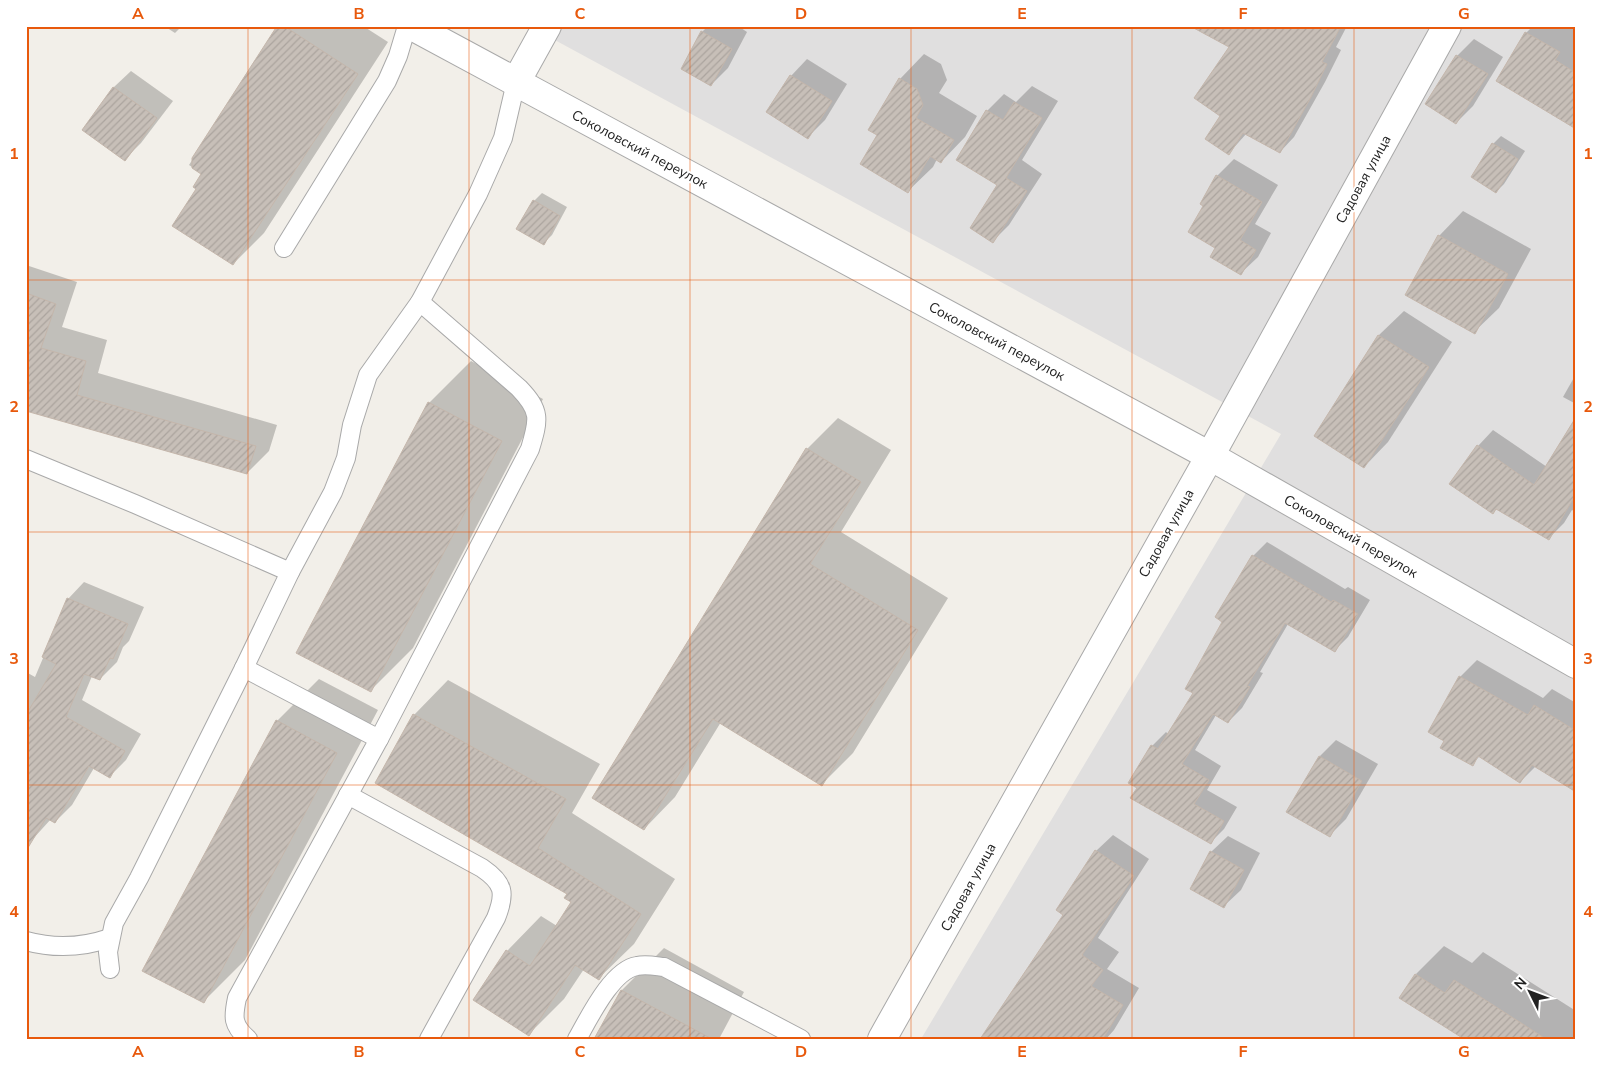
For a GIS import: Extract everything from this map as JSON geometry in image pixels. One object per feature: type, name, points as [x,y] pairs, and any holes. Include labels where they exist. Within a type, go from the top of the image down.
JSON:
[{"type":"street","name":"Соколовский переулок","points":[[412,26],[1210,456],[1574,657]]},
{"type":"street","points":[[516,82],[547,26]]},
{"type":"street","name":"Садовая улица","points":[[882,1039],[1210,456],[1447,26]]},
{"type":"lane","points":[[284,248],[387,82],[398,56],[407,26]]},
{"type":"lane","points":[[110,969],[108,952],[114,923],[139,878],[290,572],[334,492],[346,458],[352,425],[368,375],[420,302],[478,194],[503,138],[516,82]]},
{"type":"lane","points":[[248,1039],[240,1032],[234,1022],[237,998],[379,739],[530,449],[537,414],[530,400],[519,388],[420,302]]},
{"type":"lane","points":[[26,459],[135,504],[290,572]]},
{"type":"lane","points":[[244,668],[379,739]]},
{"type":"lane","points":[[348,796],[482,868],[495,877],[502,889],[502,902],[496,918],[429,1039]]},
{"type":"lane","points":[[26,941],[45,946],[64,947],[90,944],[110,938]]},
{"type":"lane","points":[[577,1039],[604,994],[619,976],[636,966],[664,967],[801,1039]]},
{"type":"shaded area","points":[[529,26],[1576,26],[1576,1039],[921,1039],[1281,434]]},
{"type":"building","points":[[277,26],[284,26],[358,74],[233,265],[172,226],[196,189],[193,187],[201,174],[192,168],[192,158]]},
{"type":"building","points":[[1190,26],[1341,26],[1322,62],[1327,64],[1280,153],[1243,133],[1229,155],[1205,139],[1220,116],[1194,98],[1229,47]]},
{"type":"building","points":[[701,31],[732,49],[711,86],[681,69]]},
{"type":"building","points":[[1525,32],[1560,52],[1555,60],[1576,73],[1576,129],[1496,81]]},
{"type":"building","points":[[1456,55],[1488,74],[1456,124],[1425,104]]},
{"type":"building","points":[[790,75],[832,101],[808,139],[766,112]]},
{"type":"building","points":[[899,78],[917,89],[923,105],[916,118],[954,140],[941,163],[930,156],[908,193],[860,164],[877,135],[868,130]]},
{"type":"building","points":[[113,87],[157,118],[125,161],[82,130]]},
{"type":"building","points":[[1014,102],[1042,118],[1006,178],[1027,191],[993,243],[970,228],[997,185],[956,160],[986,110],[1003,120]]},
{"type":"building","points":[[1492,143],[1518,159],[1496,193],[1471,177]]},
{"type":"building","points":[[1216,175],[1262,202],[1240,240],[1256,250],[1241,275],[1210,257],[1215,248],[1188,232],[1203,206],[1200,204]]},
{"type":"building","points":[[533,200],[560,216],[544,245],[516,229]]},
{"type":"building","points":[[1438,235],[1508,274],[1475,334],[1405,295]]},
{"type":"building","points":[[26,293],[56,304],[41,348],[86,361],[77,395],[256,446],[247,474],[26,411]]},
{"type":"building","points":[[1378,335],[1429,367],[1364,468],[1314,436]]},
{"type":"building","points":[[428,402],[502,441],[371,692],[296,653]]},
{"type":"building","points":[[1576,417],[1576,494],[1549,540],[1496,509],[1493,514],[1449,484],[1477,445],[1534,485]]},
{"type":"building","points":[[806,448],[861,482],[810,564],[918,630],[822,786],[713,719],[644,830],[592,798]]},
{"type":"building","points":[[1252,555],[1331,602],[1333,600],[1358,614],[1335,652],[1285,623],[1247,686],[1250,687],[1228,723],[1213,714],[1182,764],[1209,780],[1194,804],[1224,821],[1211,844],[1130,798],[1137,788],[1128,783],[1151,745],[1158,749],[1193,693],[1185,689],[1222,622],[1215,617]]},
{"type":"building","points":[[67,598],[128,624],[113,659],[110,658],[100,680],[84,674],[66,717],[125,751],[110,778],[89,766],[55,823],[46,818],[26,851],[26,715],[56,664],[42,657]]},
{"type":"building","points":[[1459,676],[1528,715],[1534,705],[1576,731],[1576,792],[1532,765],[1520,783],[1478,756],[1473,766],[1440,748],[1444,741],[1428,732]]},
{"type":"building","points":[[413,714],[566,799],[538,848],[641,914],[599,980],[575,965],[529,1036],[473,1000],[506,950],[530,966],[571,902],[564,898],[567,894],[375,783]]},
{"type":"building","points":[[276,720],[337,753],[204,1003],[142,971]]},
{"type":"building","points":[[1319,756],[1362,781],[1330,837],[1286,812]]},
{"type":"building","points":[[1095,850],[1134,876],[1082,955],[1103,970],[1091,986],[1123,1005],[1103,1039],[980,1039],[1063,915],[1056,910]]},
{"type":"building","points":[[1210,851],[1244,870],[1224,908],[1190,889]]},
{"type":"building","points":[[1415,974],[1445,993],[1454,980],[1546,1039],[1464,1039],[1399,998]]},
{"type":"building","points":[[621,990],[712,1039],[594,1039]]}]
